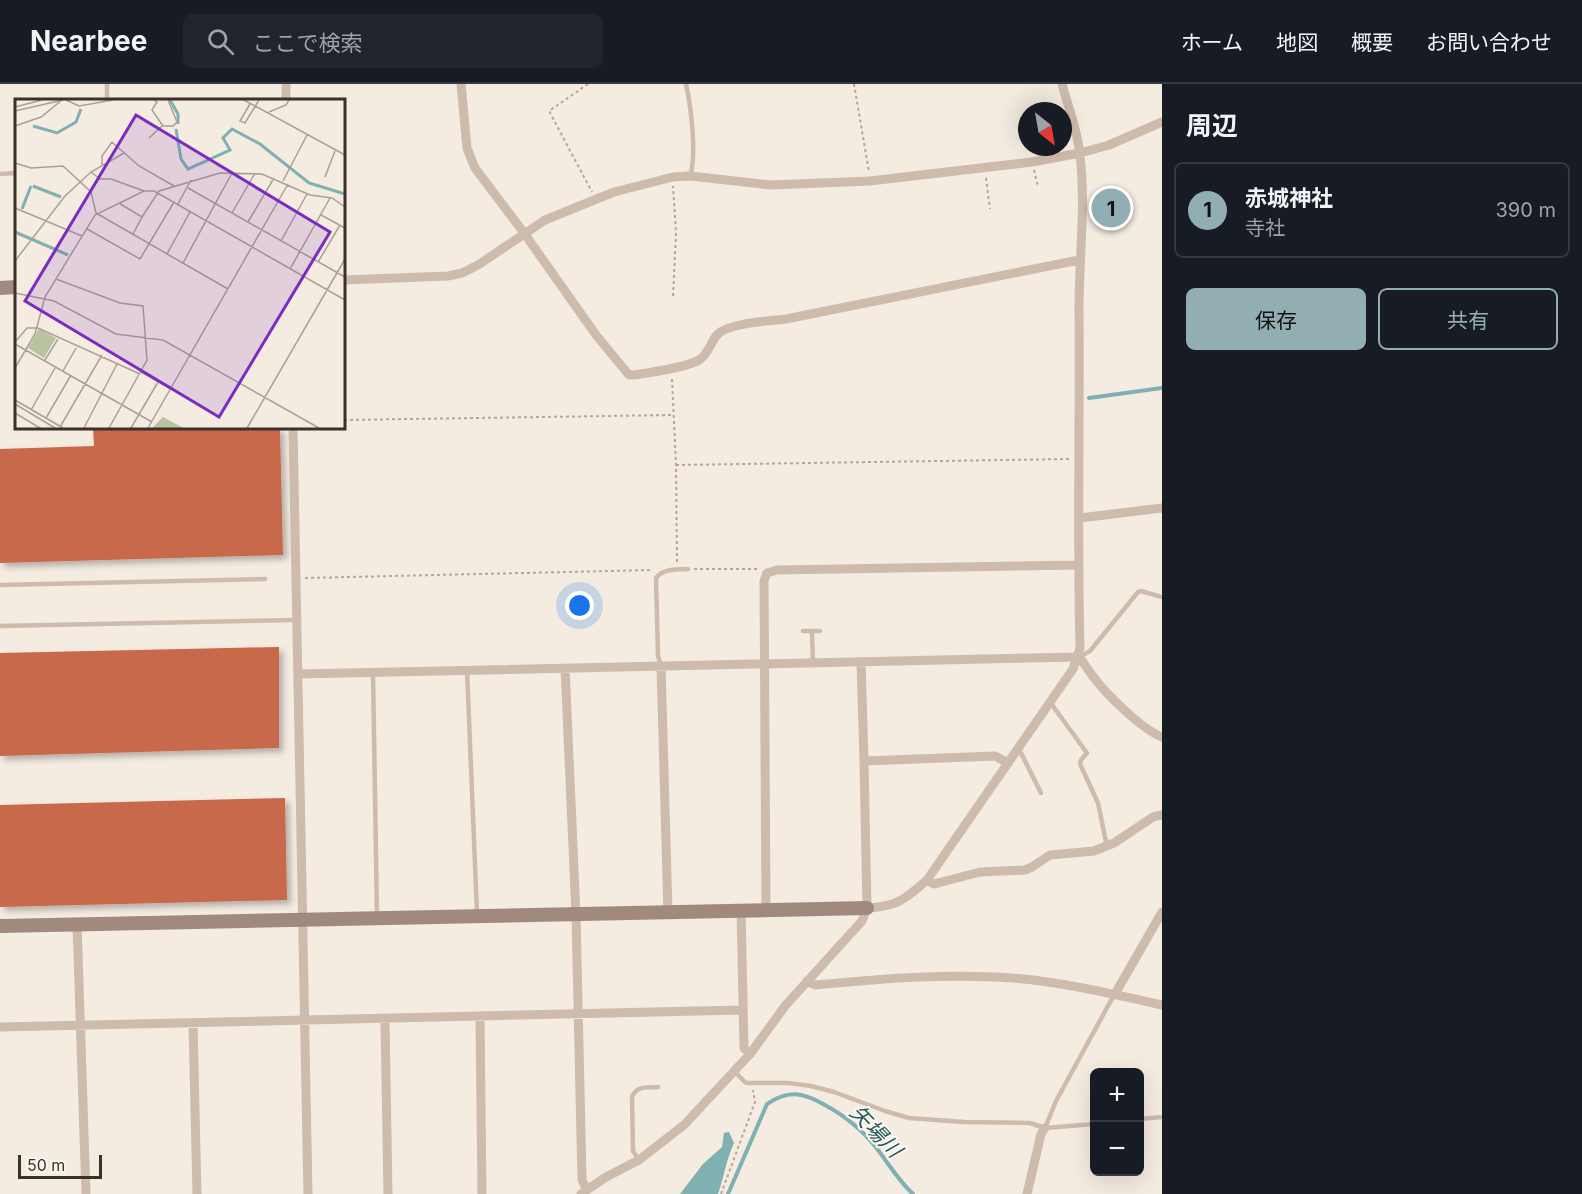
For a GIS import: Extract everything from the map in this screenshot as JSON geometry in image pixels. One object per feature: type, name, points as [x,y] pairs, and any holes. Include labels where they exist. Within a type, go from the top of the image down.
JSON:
[{"type":"street","points":[[461,84],[467,148],[475,168],[596,335],[629,375],[697,361],[722,330],[737,326],[786,319],[1079,260]]},
{"type":"street","points":[[0,926],[867,908],[892,905],[913,892],[927,880],[1079,657],[1079,260],[1082,223],[1080,153],[1062,84]]},
{"type":"street","points":[[345,280],[448,276],[462,273],[478,265],[545,220],[614,192],[673,177],[690,176],[771,185],[870,181],[1032,162],[1080,153],[1109,145],[1162,122]]},
{"type":"street","points":[[0,288],[15,287]]},
{"type":"street","points":[[293,429],[308,1194]]},
{"type":"street","points":[[1080,518],[1162,508]]},
{"type":"street","points":[[766,910],[764,581],[767,573],[777,570],[1078,565]]},
{"type":"street","points":[[298,674],[1079,657]]},
{"type":"street","points":[[1079,657],[1096,681],[1113,699],[1144,728],[1162,737]]},
{"type":"street","points":[[565,668],[576,914],[584,1192],[639,1160],[684,1125],[750,1054],[785,1006],[862,921],[867,908],[861,662]]},
{"type":"street","points":[[661,666],[668,912]]},
{"type":"street","points":[[864,761],[995,756],[1008,763]]},
{"type":"street","points":[[927,880],[934,884],[980,872],[1025,870],[1050,855],[1094,851],[1107,847],[1153,817],[1162,815]]},
{"type":"street","points":[[741,910],[744,1048],[750,1054]]},
{"type":"street","points":[[1114,994],[1162,912]]},
{"type":"street","points":[[77,924],[86,1194]]},
{"type":"street","points":[[807,981],[815,984],[967,976],[1015,979],[1114,994],[1162,1005]]},
{"type":"street","points":[[0,1027],[742,1010]]},
{"type":"street","points":[[480,1016],[482,1194]]},
{"type":"street","points":[[385,1018],[388,1194]]},
{"type":"street","points":[[192,1023],[197,1194]]},
{"type":"street","points":[[1027,1194],[1041,1134],[1045,1128]]},
{"type":"lane","points":[[686,84],[692,129],[693,169],[690,176]]},
{"type":"lane","points":[[0,174],[15,173]]},
{"type":"lane","points":[[661,666],[658,656],[656,578],[659,574],[688,569]]},
{"type":"lane","points":[[0,585],[266,579]]},
{"type":"lane","points":[[1079,657],[1090,651],[1138,592],[1162,597]]},
{"type":"lane","points":[[0,626],[296,620]]},
{"type":"lane","points":[[803,631],[820,631]]},
{"type":"lane","points":[[812,631],[813,663]]},
{"type":"lane","points":[[468,670],[477,916]]},
{"type":"lane","points":[[373,672],[377,918]]},
{"type":"lane","points":[[1050,702],[1087,753],[1080,764],[1098,803],[1107,847]]},
{"type":"lane","points":[[1017,749],[1041,793]]},
{"type":"lane","points":[[1045,1128],[1056,1101],[1114,994]]},
{"type":"lane","points":[[734,1071],[746,1083],[788,1083],[811,1086],[909,1118],[1030,1123],[1045,1128],[1090,1124]]},
{"type":"lane","points":[[639,1160],[633,1151],[632,1096],[639,1088],[658,1087]]},
{"type":"lane","points":[[1144,1119],[1162,1117]]},
{"type":"path","points":[[588,84],[549,111],[596,200]]},
{"type":"path","points":[[854,84],[870,181]]},
{"type":"path","points":[[1032,162],[1038,186]]},
{"type":"path","points":[[984,166],[990,209]]},
{"type":"path","points":[[673,177],[676,233],[673,296]]},
{"type":"path","points":[[669,368],[676,465],[677,570]]},
{"type":"path","points":[[345,420],[674,415]]},
{"type":"path","points":[[676,465],[1079,459]]},
{"type":"path","points":[[688,569],[755,568],[767,573]]},
{"type":"path","points":[[296,579],[653,570],[659,574]]},
{"type":"path","points":[[721,1194],[755,1101],[752,1084]]},
{"type":"water","points":[[729,1132],[734,1143],[718,1194],[680,1194],[703,1164],[722,1147],[724,1133]]},
{"type":"building","points":[[93,429],[280,429],[283,555],[0,563],[0,449],[94,446]]},
{"type":"building","points":[[279,647],[279,748],[0,756],[0,653]]},
{"type":"building","points":[[285,798],[287,900],[0,907],[0,805]]},
{"type":"waterway","points":[[1089,398],[1162,388]]},
{"type":"waterway","name":"矢場川","points":[[728,1194],[767,1104],[782,1096],[795,1094],[815,1100],[840,1114],[855,1126],[875,1146],[913,1194]]},
{"type":"place","name":"赤城神社","points":[[1111,208]]}]
